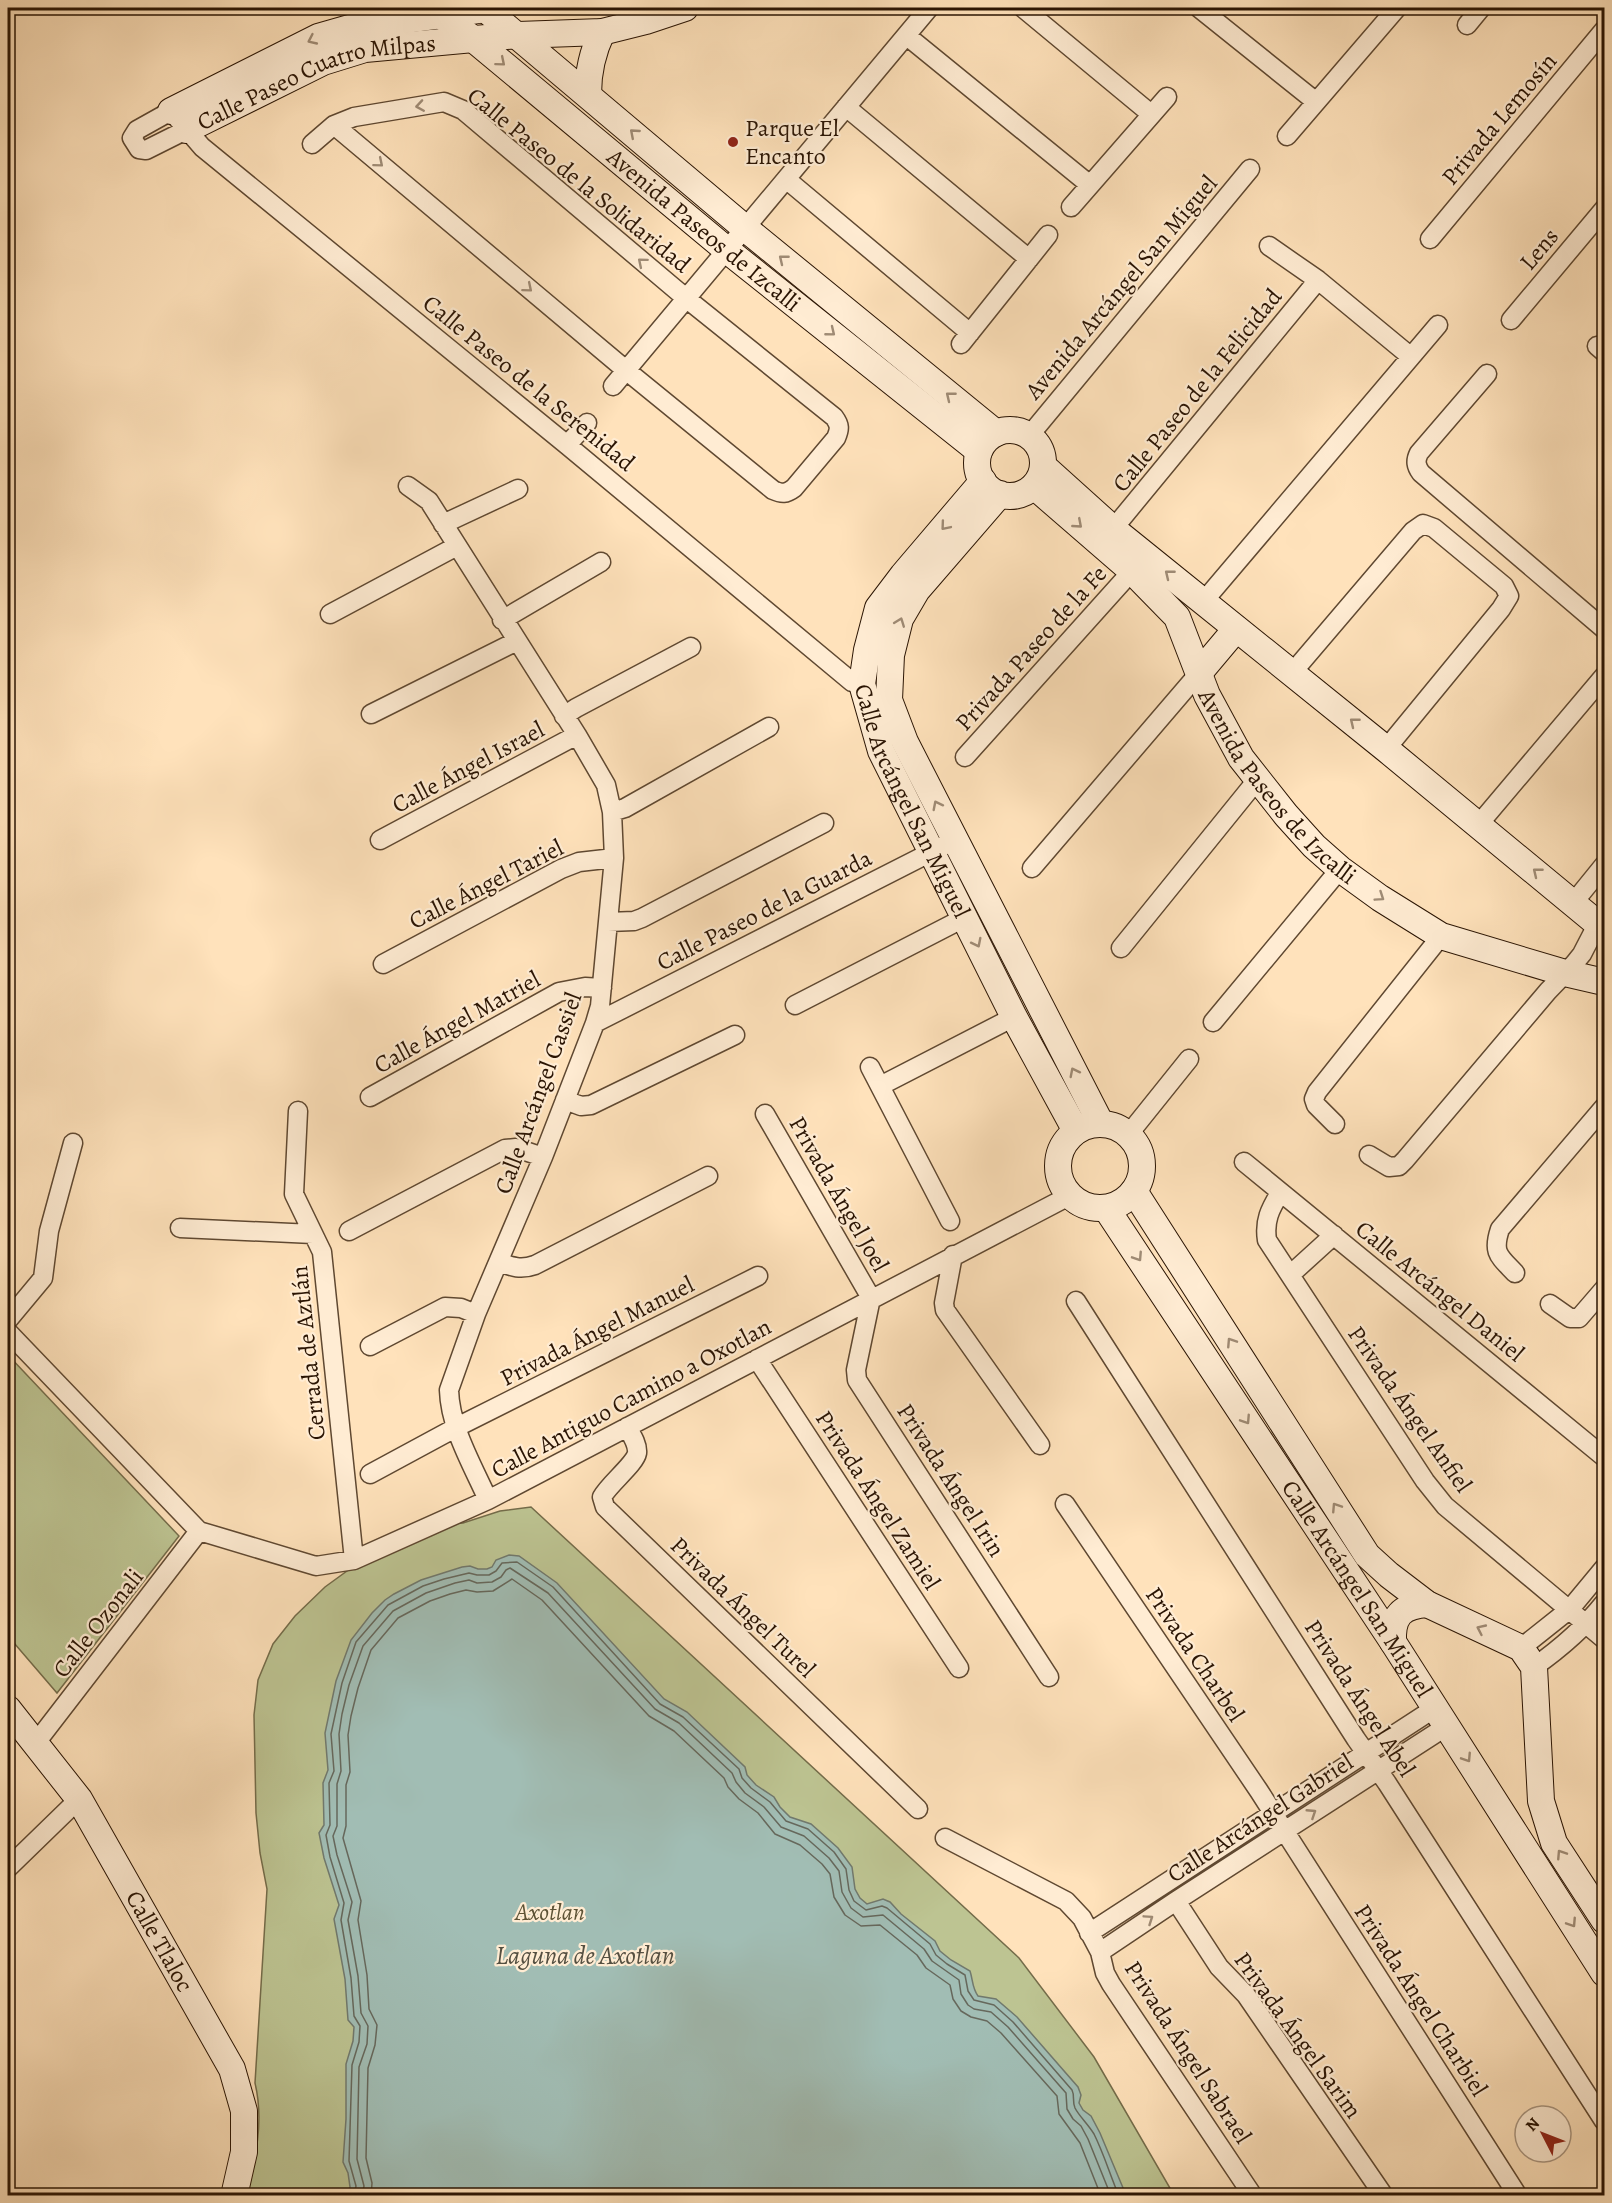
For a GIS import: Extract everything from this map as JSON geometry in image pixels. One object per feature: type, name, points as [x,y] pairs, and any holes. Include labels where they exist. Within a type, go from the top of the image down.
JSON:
[{"type":"street","name":"Avenida Paseos de Izcalli","points":[[484,8],[746,229],[988,442]]},
{"type":"street","name":"Calle Paseo Cuatro Milpas","points":[[179,121],[344,19],[492,8]]},
{"type":"street","name":"Calle Paseo Cuatro Milpas","points":[[179,121],[323,62],[365,49],[472,38],[602,32],[685,8]]},
{"type":"street","points":[[613,386],[929,8]]},
{"type":"street","points":[[1023,8],[1151,114]]},
{"type":"street","points":[[1199,8],[1315,101]]},
{"type":"street","points":[[1467,26],[1481,8]]},
{"type":"street","points":[[1287,135],[1391,9]]},
{"type":"street","name":"Avenida Paseos de Izcalli","points":[[435,11],[472,38],[728,251],[988,442]]},
{"type":"street","name":"Privada Lemosín","points":[[1430,239],[1605,30]]},
{"type":"street","points":[[588,94],[588,73],[593,52],[602,32]]},
{"type":"street","points":[[907,36],[1090,185]]},
{"type":"street","points":[[1071,207],[1167,96]]},
{"type":"street","name":"Calle Paseo de la Solidaridad","points":[[312,144],[334,125],[354,117],[444,102],[463,110],[687,299],[834,417],[839,424],[839,431],[836,438],[801,480],[788,493],[780,494],[627,371]]},
{"type":"street","points":[[846,107],[1029,259]]},
{"type":"street","name":"Calle Paseo de la Serenidad","points":[[179,121],[202,147],[567,445],[852,682],[862,684]]},
{"type":"street","points":[[334,125],[627,371]]},
{"type":"street","name":"Avenida Arcángel San Miguel","points":[[1029,436],[1250,169]]},
{"type":"street","points":[[786,179],[966,338],[1048,235]]},
{"type":"street","name":"Lens","points":[[1511,320],[1605,208]]},
{"type":"street","name":"Calle Paseo de la Felicidad","points":[[1269,246],[1318,280],[1410,356]]},
{"type":"street","name":"Calle Paseo de la Felicidad","points":[[1113,530],[1318,280]]},
{"type":"street","points":[[1203,602],[1437,325]]},
{"type":"street","points":[[1487,374],[1419,453],[1416,467],[1421,474],[1605,629]]},
{"type":"street","points":[[567,445],[587,423]]},
{"type":"street","points":[[1007,430],[1019,431],[1029,436],[1040,447],[1038,476],[1018,495],[991,488],[977,466],[988,442],[1007,430]]},
{"type":"street","name":"Avenida Paseos de Izcalli","points":[[1038,476],[1177,617],[1186,635],[1207,694],[1241,758],[1300,831],[1340,869],[1380,898],[1441,936],[1565,973],[1605,982]]},
{"type":"street","points":[[1038,476],[1113,530],[1292,672],[1601,926],[1582,954],[1399,1166],[1389,1167],[1370,1155]]},
{"type":"street","name":"Calle Arcángel Cassiel","points":[[408,486],[429,501],[502,620],[578,735],[606,785],[612,812],[614,858],[600,1006],[543,1157],[476,1314],[450,1390],[450,1402],[457,1427],[488,1500]]},
{"type":"street","name":"Calle Arcángel San Miguel","points":[[991,488],[903,575],[878,608],[867,650],[862,684],[881,752],[1014,1017],[1077,1131]]},
{"type":"street","name":"Calle Arcángel San Miguel","points":[[991,488],[917,590],[900,619],[891,655],[890,700],[905,742],[1101,1124]]},
{"type":"street","points":[[443,524],[518,489]]},
{"type":"street","points":[[1292,672],[1413,531],[1423,524],[1434,528],[1504,586],[1509,596],[1501,609],[1386,749]]},
{"type":"street","points":[[330,614],[457,546]]},
{"type":"street","points":[[502,620],[601,562]]},
{"type":"street","name":"Privada Paseo de la Fe","points":[[965,757],[1132,571]]},
{"type":"street","points":[[1032,868],[1236,629]]},
{"type":"street","points":[[371,714],[517,641]]},
{"type":"street","points":[[564,716],[691,647]]},
{"type":"street","points":[[1479,824],[1605,676]]},
{"type":"street","points":[[612,812],[625,808],[769,727]]},
{"type":"street","name":"Calle Ángel Israel","points":[[380,840],[578,735]]},
{"type":"street","points":[[1121,948],[1257,780]]},
{"type":"street","points":[[608,922],[634,921],[642,918],[824,823]]},
{"type":"street","name":"Calle Paseo de la Guarda","points":[[595,1023],[955,840]]},
{"type":"street","name":"Calle Ángel Tariel","points":[[383,964],[561,869],[579,862],[614,858]]},
{"type":"street","points":[[1574,902],[1605,865]]},
{"type":"street","points":[[1213,1022],[1340,869]]},
{"type":"street","points":[[795,1005],[964,918]]},
{"type":"street","points":[[1335,1124],[1316,1105],[1314,1099],[1317,1092],[1441,936]]},
{"type":"street","name":"Calle Ángel Matriel","points":[[370,1097],[559,992],[585,987],[602,988]]},
{"type":"street","points":[[880,1086],[1014,1017]]},
{"type":"street","points":[[565,1100],[581,1106],[591,1106],[735,1035]]},
{"type":"street","points":[[1128,1135],[1190,1059]]},
{"type":"street","points":[[870,1067],[950,1221]]},
{"type":"street","points":[[1515,1273],[1496,1253],[1496,1242],[1500,1229],[1605,1107]]},
{"type":"street","name":"Cerrada de Aztlán","points":[[298,1111],[294,1194],[322,1252],[354,1560]]},
{"type":"street","name":"Privada Ángel Joel","points":[[765,1114],[872,1298]]},
{"type":"street","points":[[1101,1124],[1120,1129],[1128,1135],[1136,1144],[1142,1168],[1134,1191],[1121,1202],[1106,1208],[1086,1206],[1069,1196],[1061,1183],[1058,1169],[1059,1154],[1066,1141],[1077,1131],[1101,1124]]},
{"type":"street","points":[[8,1320],[44,1278],[49,1231],[74,1143]]},
{"type":"street","points":[[349,1231],[506,1149],[516,1148],[543,1157]]},
{"type":"street","name":"Calle Arcángel Daniel","points":[[1244,1162],[1605,1457]]},
{"type":"street","points":[[499,1262],[526,1269],[708,1176]]},
{"type":"street","name":"Calle Arcángel San Miguel","points":[[1134,1191],[1367,1555],[1427,1604],[1528,1657]]},
{"type":"street","name":"Privada Ángel Anfiel","points":[[1280,1193],[1270,1208],[1265,1226],[1267,1240],[1425,1481],[1445,1506],[1605,1639]]},
{"type":"street","name":"Calle Antiguo Camino a Oxotlan","points":[[199,1532],[316,1566],[354,1560],[488,1500],[1069,1196]]},
{"type":"street","name":"Calle Arcángel San Miguel","points":[[1106,1208],[1393,1642],[1605,1973]]},
{"type":"street","points":[[180,1228],[313,1234]]},
{"type":"street","points":[[1290,1275],[1334,1235]]},
{"type":"street","points":[[953,1255],[944,1303],[945,1310],[1040,1445]]},
{"type":"street","name":"Privada Ángel Manuel","points":[[370,1474],[457,1427],[758,1276]]},
{"type":"street","points":[[1550,1304],[1570,1318],[1579,1318],[1605,1289]]},
{"type":"street","name":"Privada Ángel Irin","points":[[872,1298],[856,1370],[857,1380],[1049,1677]]},
{"type":"street","name":"Privada Ángel Abel","points":[[1076,1301],[1605,2121]]},
{"type":"street","points":[[370,1346],[445,1307],[461,1308],[476,1314]]},
{"type":"street","points":[[8,1332],[199,1532]]},
{"type":"street","name":"Privada Ángel Zamiel","points":[[757,1359],[960,1668]]},
{"type":"street","name":"Privada Ángel Turel","points":[[627,1427],[637,1452],[630,1465],[607,1487],[602,1497],[605,1507],[918,1809]]},
{"type":"street","name":"Privada Charbel","points":[[1065,1504],[1284,1831]]},
{"type":"street","name":"Calle Ozonali","points":[[35,1744],[199,1532]]},
{"type":"street","points":[[1605,1568],[1528,1657],[1541,1801],[1554,1843],[1605,1920]]},
{"type":"street","points":[[1528,1657],[1559,1649],[1587,1624],[1605,1603]]},
{"type":"street","points":[[1393,1642],[1392,1628],[1399,1614],[1412,1605],[1427,1604]]},
{"type":"street","name":"Calle Tlaloc","points":[[8,1709],[80,1799],[232,2069],[244,2111],[244,2152],[234,2196]]},
{"type":"street","name":"Calle Arcángel Gabriel","points":[[1089,1933],[1366,1753],[1441,1717]]},
{"type":"street","name":"Calle Arcángel Gabriel","points":[[1100,1952],[1378,1770],[1441,1717]]},
{"type":"street","points":[[8,1868],[80,1799]]},
{"type":"street","points":[[1504,1816],[1520,1819],[1533,1813],[1541,1801]]},
{"type":"street","name":"Privada Ángel Charbiel","points":[[1284,1831],[1518,2196]]},
{"type":"street","name":"Privada Ángel Sabrael","points":[[945,1838],[1066,1901],[1082,1918],[1100,1952],[1111,1984],[1253,2196]]},
{"type":"street","name":"Privada Ángel Sarim","points":[[1176,1901],[1219,1967],[1246,1995],[1384,2196]]},
{"type":"green space","points":[[8,1355],[179,1536],[57,1693],[8,1636]]},
{"type":"green space","name":"Laguna de Axotlan","points":[[531,1507],[1019,1958],[1094,2057],[1174,2195],[244,2196],[258,2140],[259,2111],[255,2083],[267,1889],[256,1813],[254,1715],[258,1680],[273,1644],[295,1616],[325,1587],[376,1550],[429,1525],[463,1523],[500,1511]]},
{"type":"water","name":"Laguna de Axotlan","points":[[509,1555],[519,1556],[557,1583],[664,1699],[687,1712],[745,1767],[747,1775],[756,1785],[774,1797],[790,1817],[811,1824],[838,1848],[852,1867],[855,1889],[860,1898],[867,1904],[883,1899],[890,1902],[901,1914],[935,1941],[940,1951],[970,1971],[978,1996],[996,1999],[1017,2017],[1078,2087],[1081,2095],[1079,2103],[1083,2110],[1091,2116],[1100,2133],[1126,2195],[347,2195],[350,2187],[348,2173],[343,2162],[346,2064],[353,2041],[354,2027],[348,2020],[345,1979],[334,1919],[339,1905],[324,1858],[319,1833],[324,1825],[323,1783],[328,1770],[325,1733],[336,1681],[351,1640],[385,1600],[421,1580],[462,1567],[487,1569],[492,1567],[496,1560]]},
{"type":"place","name":"Parque El Encanto","points":[[733,142]]},
{"type":"park label","name":"Axotlan","points":[[550,1912]]}]
